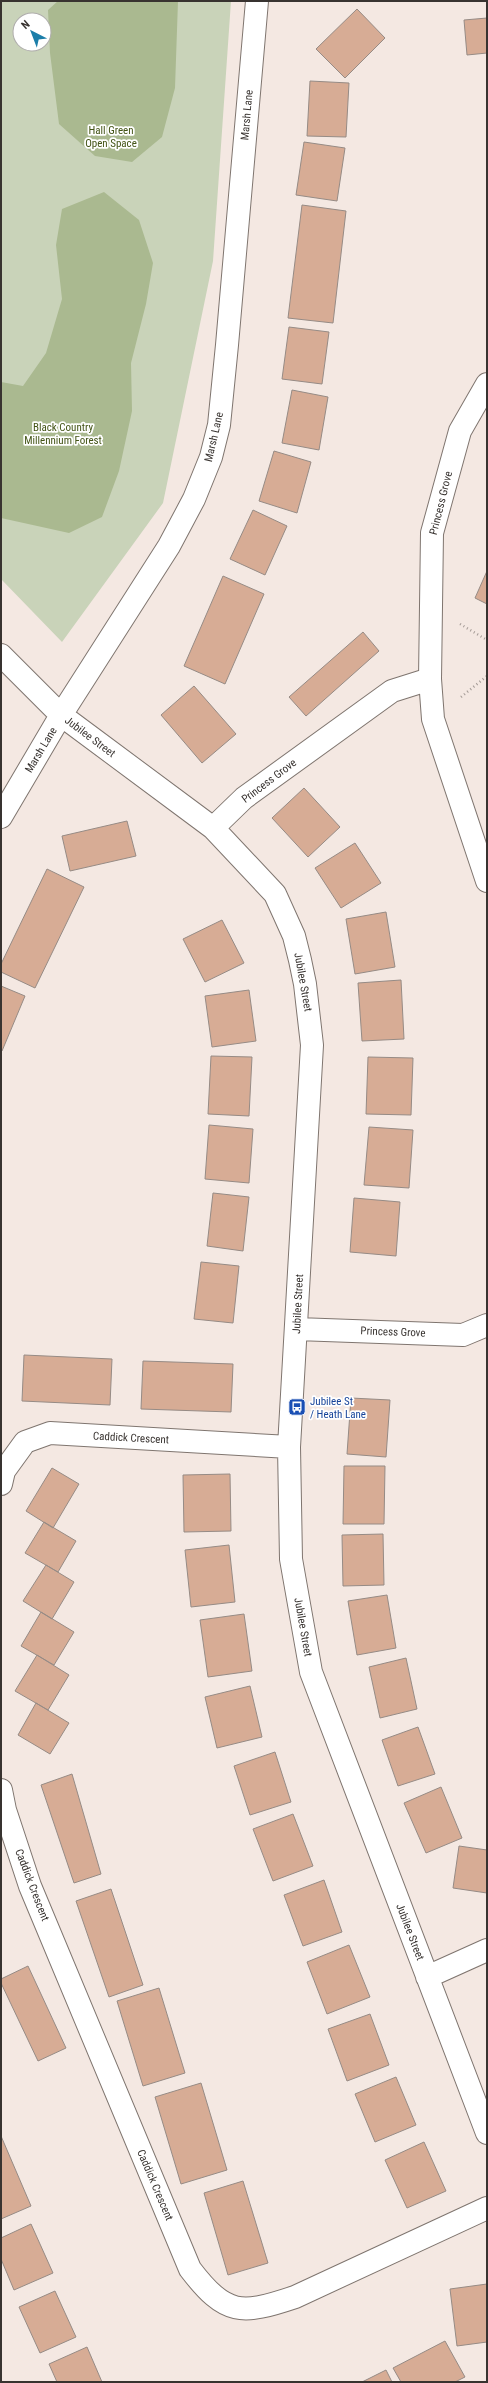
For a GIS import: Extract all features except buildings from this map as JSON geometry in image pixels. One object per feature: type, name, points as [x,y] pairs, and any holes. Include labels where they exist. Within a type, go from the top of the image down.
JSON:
[{"type":"street","name":"Marsh Lane","points":[[1,817],[61,715],[169,546],[194,499],[211,457],[219,425],[227,353],[257,1]]},
{"type":"street","name":"Princess Grove","points":[[487,384],[460,430],[432,533],[430,679],[433,719],[487,881]]},
{"type":"street","name":"Jubilee Street","points":[[1,655],[61,715],[213,828],[274,894],[294,936],[305,984],[312,1045],[297,1329],[289,1447],[291,1559],[311,1672],[487,2133]]},
{"type":"street","name":"Princess Grove","points":[[213,828],[244,798],[392,691],[430,679]]},
{"type":"street","name":"Princess Grove","points":[[297,1329],[463,1335],[487,1325]]},
{"type":"street","name":"Caddick Crescent","points":[[1,1484],[4,1471],[25,1442],[50,1433],[289,1447]]},
{"type":"street","name":"Caddick Crescent","points":[[1,1790],[5,1810],[30,1886],[190,2269],[218,2301],[241,2309],[265,2307],[295,2297],[487,2208]]},
{"type":"street","points":[[427,1977],[487,1950]]},
{"type":"green space","name":"Hall Green Open Space","points":[[1,1],[231,1],[213,261],[163,503],[62,642],[1,579]]},
{"type":"green space","points":[[58,1],[178,1],[175,88],[162,137],[132,162],[95,156],[59,124],[50,53],[52,52],[52,12],[48,12],[48,10]]},
{"type":"green space","name":"Black Country Millennium Forest","points":[[104,192],[139,220],[153,263],[146,304],[131,363],[132,411],[119,471],[102,517],[69,533],[1,518],[1,382],[23,386],[46,353],[62,299],[56,245],[62,209]]},
{"type":"place","name":"Jubilee St / Heath Lane","points":[[297,1407]]}]
